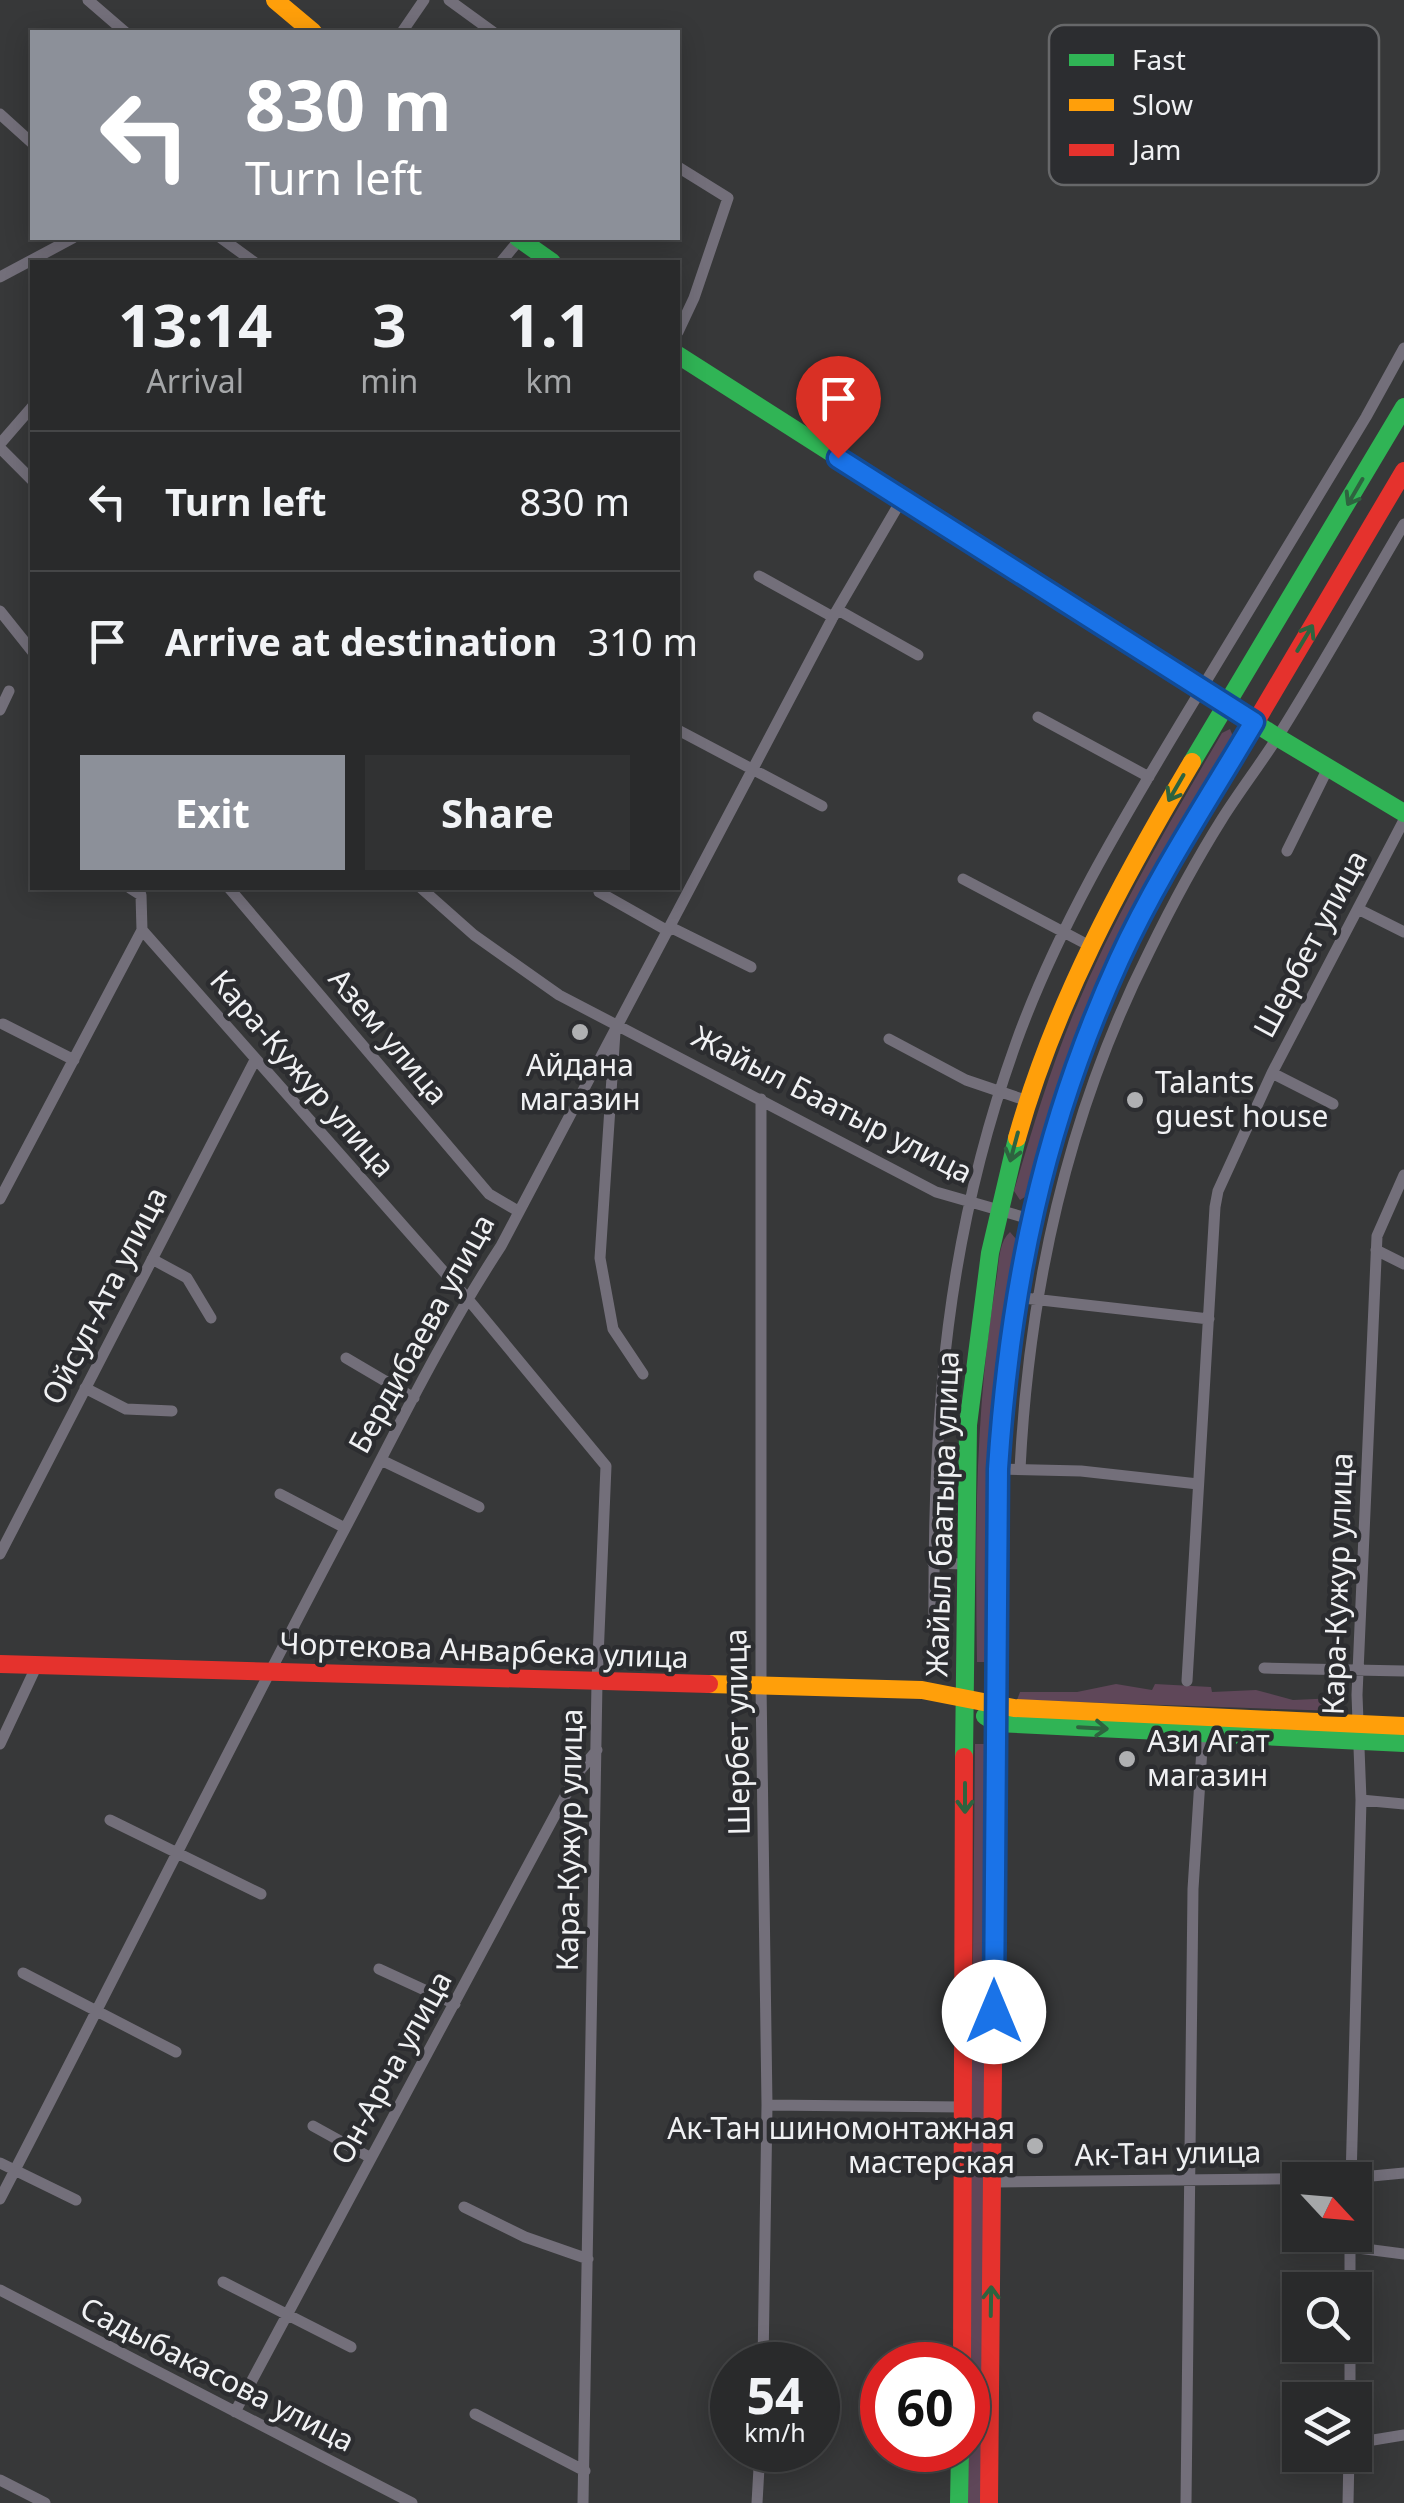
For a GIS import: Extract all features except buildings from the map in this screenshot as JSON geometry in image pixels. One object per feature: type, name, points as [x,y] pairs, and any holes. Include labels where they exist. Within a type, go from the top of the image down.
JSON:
[{"type":"main road","points":[[275,0],[311,30]]},
{"type":"main road","points":[[522,240],[549,260]]},
{"type":"main road","points":[[680,356],[1404,817]]},
{"type":"main road","name":"Жайыл баатыра улица","points":[[962,2342],[964,1564],[970,1374],[998,1210],[1028,1101],[1090,946],[1142,846],[1404,407]]},
{"type":"main road","name":"Жайыл баатыра улица","points":[[989,2503],[998,1469],[1004,1384],[1030,1219],[1072,1074],[1119,960],[1170,863],[1404,471]]},
{"type":"main road","name":"Чортекова Анварбека улица","points":[[0,1664],[922,1690],[965,1700]]},
{"type":"main road","points":[[965,1700],[996,1715],[1202,1733],[1359,1731],[1404,1726]]},
{"type":"main road","points":[[996,1715],[1359,1731],[1404,1743]]},
{"type":"main road","points":[[959,2503],[960,2472]]},
{"type":"street","points":[[88,0],[124,30]]},
{"type":"street","points":[[403,30],[424,0]]},
{"type":"street","points":[[449,0],[490,30]]},
{"type":"street","points":[[0,114],[30,141]]},
{"type":"street","points":[[680,168],[728,198],[680,328]]},
{"type":"street","points":[[38,260],[69,240]]},
{"type":"street","points":[[224,240],[251,260]]},
{"type":"street","points":[[0,277],[30,265]]},
{"type":"street","points":[[934,1616],[935,1459],[951,1292],[970,1202],[1016,1042],[1063,934],[1148,776],[1404,348]]},
{"type":"street","points":[[30,408],[0,446],[30,478]]},
{"type":"street","name":"Бердибаева улица","points":[[0,2200],[268,1672],[467,1298],[501,1246],[835,614],[902,499]]},
{"type":"street","points":[[1020,1468],[1025,1388],[1037,1300],[1065,1172],[1089,1094],[1123,1007],[1196,862],[1278,737],[1404,524]]},
{"type":"street","points":[[758,576],[918,654]]},
{"type":"street","points":[[0,611],[30,648]]},
{"type":"street","points":[[0,710],[9,691]]},
{"type":"street","points":[[1038,717],[1148,776]]},
{"type":"street","points":[[680,731],[822,806]]},
{"type":"street","points":[[1286,851],[1328,768]]},
{"type":"street","name":"Шербет улица","points":[[1187,1681],[1218,1191],[1272,1073],[1404,817]]},
{"type":"street","points":[[963,879],[1090,946]]},
{"type":"street","points":[[0,1199],[142,930],[141,895],[133,890]]},
{"type":"street","name":"Азем улица","points":[[231,890],[489,1194],[518,1211]]},
{"type":"street","name":"Жайыл Баатыр улица","points":[[423,890],[474,936],[559,995],[936,1192],[1030,1219]]},
{"type":"street","points":[[599,892],[751,967]]},
{"type":"street","points":[[1358,909],[1404,932]]},
{"type":"street","name":"Кара-Кужур улица","points":[[142,930],[467,1298],[606,1466],[597,1682],[583,2503]]},
{"type":"street","points":[[616,1023],[600,1258],[613,1329],[643,1374]]},
{"type":"street","points":[[3,1024],[74,1060]]},
{"type":"street","points":[[889,1040],[966,1080],[1028,1101]]},
{"type":"street","name":"Ойсул-Ата улица","points":[[0,1554],[256,1060]]},
{"type":"street","points":[[1272,1073],[1333,1104]]},
{"type":"street","name":"Шербет улица","points":[[761,1099],[767,2105],[763,2342]]},
{"type":"street","name":"Кара-Кужур улица","points":[[1352,2162],[1361,1800],[1358,1670],[1376,1250],[1379,1227],[1404,1174]]},
{"type":"street","points":[[1376,1250],[1404,1264]]},
{"type":"street","points":[[152,1259],[187,1278],[211,1318]]},
{"type":"street","points":[[1016,1297],[1208,1319]]},
{"type":"street","points":[[346,1358],[414,1398]]},
{"type":"street","points":[[85,1388],[126,1408],[172,1411]]},
{"type":"street","points":[[381,1460],[479,1507]]},
{"type":"street","points":[[998,1469],[1081,1471],[1198,1484]]},
{"type":"street","points":[[280,1494],[345,1528]]},
{"type":"street","points":[[934,1563],[964,1564]]},
{"type":"street","points":[[0,1744],[37,1665]]},
{"type":"street","points":[[1264,1668],[1404,1671]]},
{"type":"street","points":[[1186,2503],[1193,1889],[1202,1733]]},
{"type":"street","name":"Он-Арча улица","points":[[235,2412],[577,1774],[597,1750]]},
{"type":"street","points":[[1361,1800],[1404,1804]]},
{"type":"street","points":[[110,1820],[261,1894]]},
{"type":"street","points":[[379,1969],[456,2004]]},
{"type":"street","points":[[23,1972],[176,2052]]},
{"type":"street","points":[[767,2105],[963,2107]]},
{"type":"street","points":[[313,2126],[371,2158]]},
{"type":"street","points":[[0,2163],[76,2200]]},
{"type":"street","name":"Ак-Тан улица","points":[[1372,2177],[1404,2173]]},
{"type":"street","name":"Ак-Тан улица","points":[[993,2182],[1282,2178]]},
{"type":"street","points":[[464,2207],[526,2237],[588,2259]]},
{"type":"street","points":[[1372,2246],[1404,2254]]},
{"type":"street","points":[[223,2282],[351,2348]]},
{"type":"street","name":"Садыбакасова улица","points":[[0,2290],[412,2503]]},
{"type":"street","points":[[476,2414],[585,2471]]},
{"type":"street","points":[[1372,2441],[1404,2434]]},
{"type":"street","points":[[758,2503],[759,2472]]},
{"type":"street","points":[[1348,2503],[1349,2472]]},
{"type":"street","points":[[0,2480],[44,2503]]},
{"type":"shaded area","points":[[1230,729],[1234,739],[1150,879],[1106,966],[1071,1051],[1025,1197],[1020,1200],[1014,1191],[1035,1122],[1057,1055],[1091,974],[1163,835],[1222,733]]},
{"type":"shaded area","points":[[1010,1232],[1016,1239],[989,1433],[988,1662],[977,1662],[980,1424],[1000,1255]]},
{"type":"shaded area","points":[[1116,1684],[1152,1690],[1155,1684],[1211,1687],[1212,1692],[1256,1690],[1293,1700],[1337,1698],[1337,1711],[1017,1700],[1020,1692],[1077,1692]]},
{"type":"shaded area","points":[[975,1744],[989,1744],[984,2162],[971,2162]]},
{"type":"shaded area","points":[[971,2169],[985,2169],[983,2342],[969,2342]]},
{"type":"shaded area","points":[[967,2472],[982,2472],[982,2503],[967,2503]]},
{"type":"traffic: fast","points":[[521,240],[549,260]]},
{"type":"traffic: fast","points":[[680,356],[1277,737],[1404,813]]},
{"type":"traffic: fast","points":[[1192,762],[1404,407]]},
{"type":"traffic: fast","points":[[964,1757],[968,1425],[990,1253],[1017,1138]]},
{"type":"traffic: fast","points":[[985,1716],[996,1723],[1404,1743]]},
{"type":"traffic: fast","points":[[959,2503],[960,2472]]},
{"type":"traffic: slow","points":[[275,0],[311,30]]},
{"type":"traffic: slow","points":[[1017,1138],[1050,1040],[1092,944],[1192,762]]},
{"type":"traffic: slow","points":[[997,1632],[1004,1396],[1022,1260],[1037,1193],[1076,1063],[1131,937],[1164,877]]},
{"type":"traffic: slow","points":[[709,1684],[922,1690],[1014,1708],[1404,1726]]},
{"type":"traffic: jam","points":[[1164,877],[1404,471]]},
{"type":"traffic: jam","points":[[989,2503],[997,1632]]},
{"type":"traffic: jam","points":[[0,1664],[709,1684]]},
{"type":"traffic: jam","points":[[962,2342],[964,1757]]},
{"type":"place","name":"Айдана магазин","points":[[580,1032]]},
{"type":"place","name":"Talants guest house","points":[[1135,1100]]},
{"type":"place","name":"Ази Агат магазин","points":[[1127,1759]]},
{"type":"place","name":"Ак-Тан шиномонтажная мастерская","points":[[1035,2146]]},
{"type":"route","points":[[838,458],[1254,722],[1170,863],[1119,960],[1072,1074],[1030,1219],[1004,1384],[998,1469],[994,2012]]}]
